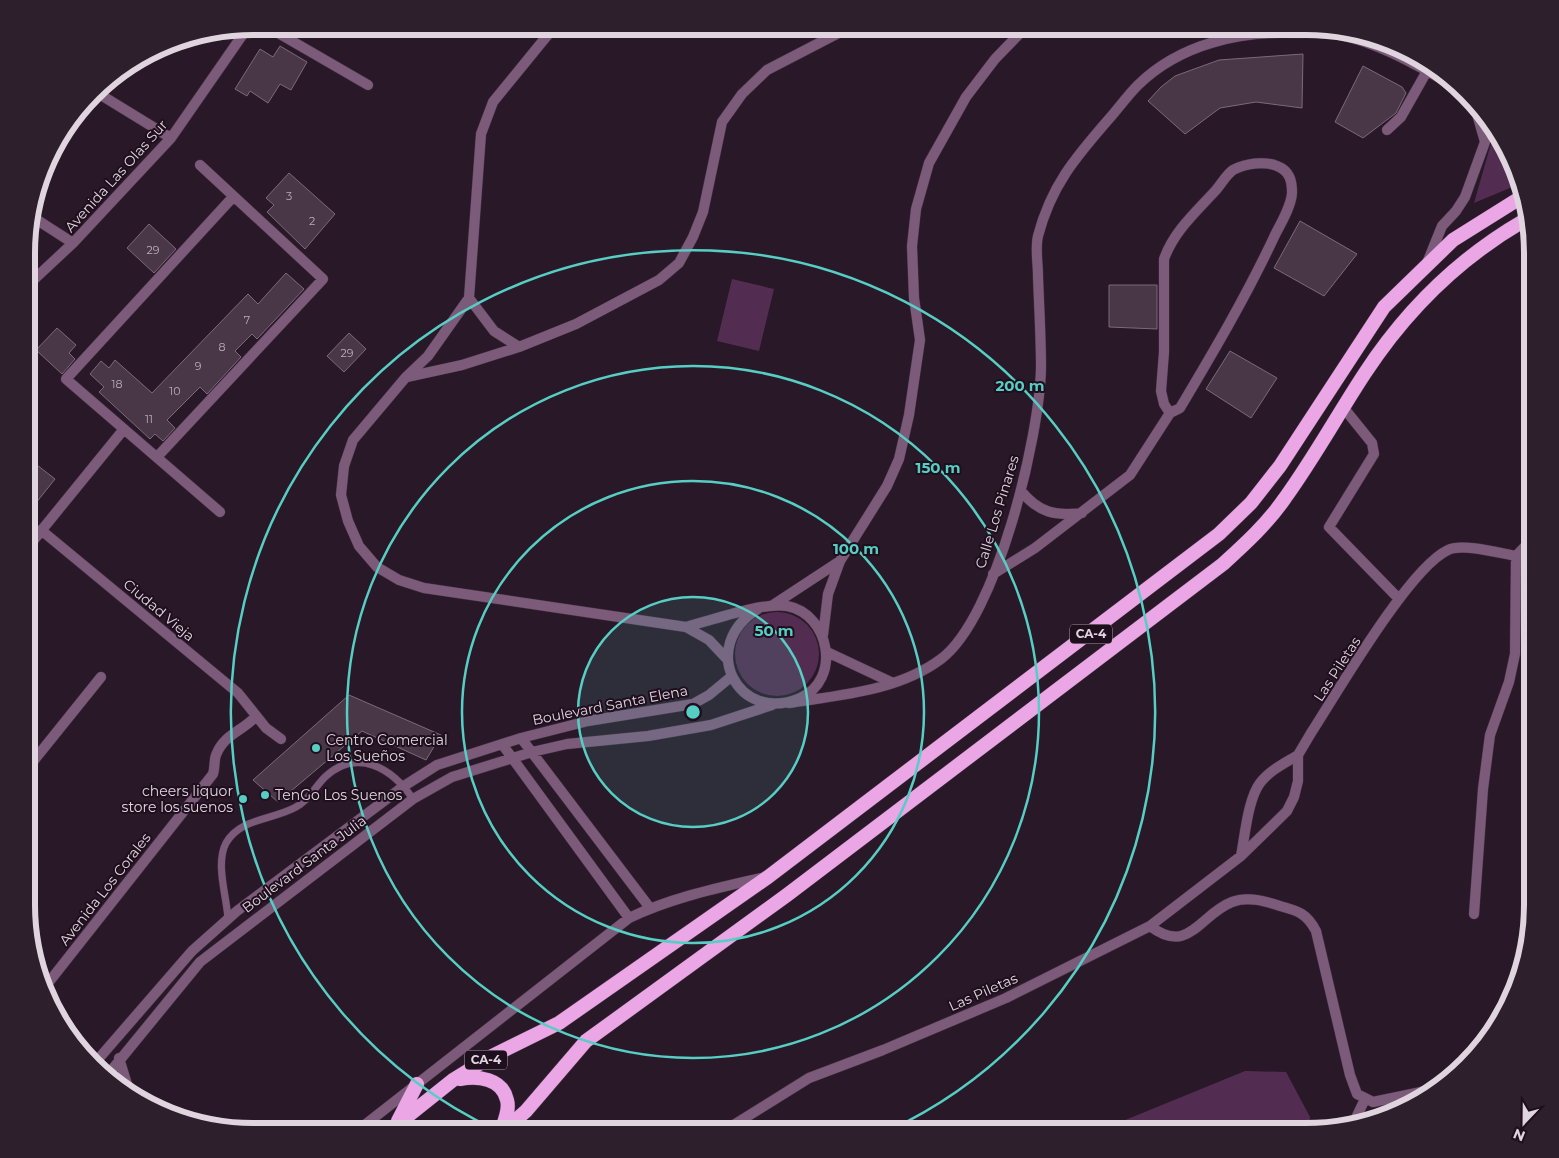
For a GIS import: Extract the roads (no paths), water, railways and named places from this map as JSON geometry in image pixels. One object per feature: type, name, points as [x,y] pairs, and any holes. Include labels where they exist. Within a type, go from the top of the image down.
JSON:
[{"type":"highway","name":"CA-4","points":[[399,1123],[453,1080],[492,1056],[559,1023],[768,876],[1107,622],[1236,519],[1280,466],[1384,306],[1468,229],[1518,199]]},
{"type":"highway","name":"CA-4","points":[[512,1123],[526,1111],[586,1041],[779,900],[1223,564],[1268,519],[1285,499],[1343,407],[1397,330],[1433,288],[1486,244],[1522,222]]},
{"type":"highway","points":[[453,1080],[477,1076],[492,1082],[502,1091],[507,1101],[504,1123]]},
{"type":"highway","points":[[395,1123],[417,1084]]},
{"type":"street","name":"Avenida Las Olas Sur","points":[[35,278],[73,243],[171,138],[242,35]]},
{"type":"street","points":[[282,35],[368,85]]},
{"type":"street","points":[[548,35],[493,102],[481,134],[469,298],[428,356],[406,377],[353,440],[344,466],[341,495],[348,521],[359,546],[378,567],[399,580],[424,588],[686,627],[709,640],[727,659]]},
{"type":"street","points":[[406,377],[462,365],[518,347],[576,324],[659,280],[679,263],[693,237],[703,212],[722,122],[742,94],[767,70],[833,35]]},
{"type":"street","points":[[758,609],[744,617],[734,629],[728,643],[727,659],[732,676],[742,690],[755,700],[772,705],[789,703],[805,696],[817,684],[825,669],[827,652],[823,635],[828,594],[840,561],[887,486],[899,460],[909,415],[920,340],[914,298],[912,246],[916,209],[929,162],[966,97],[996,59],[1018,35]]},
{"type":"street","points":[[1221,35],[1221,40]]},
{"type":"street","name":"Calle Los Pinares","points":[[789,703],[855,693],[893,683],[927,668],[943,658],[953,646],[988,589],[1021,491],[1036,417],[1041,370],[1037,240],[1046,209],[1076,155],[1138,84],[1169,62],[1197,46],[1221,40],[1229,35]]},
{"type":"street","name":"Calle Los Pinares","points":[[1378,48],[1422,69]]},
{"type":"street","points":[[1387,130],[1401,117],[1427,72]]},
{"type":"street","points":[[102,96],[171,138]]},
{"type":"street","points":[[1427,265],[1442,226],[1456,211],[1465,197],[1485,142],[1479,119]]},
{"type":"street","points":[[993,574],[1035,548],[1130,475],[1170,413],[1180,408],[1256,276],[1285,215],[1292,196],[1289,174],[1282,168],[1270,163],[1254,164],[1233,170],[1179,230],[1169,246],[1164,259],[1164,352],[1160,391],[1164,404],[1170,413]]},
{"type":"street","points":[[157,457],[323,279],[200,165]]},
{"type":"street","points":[[220,512],[66,379],[233,197]]},
{"type":"street","points":[[38,220],[73,243]]},
{"type":"street","points":[[469,298],[494,331],[518,347]]},
{"type":"street","points":[[1343,407],[1372,443],[1374,454],[1329,527],[1400,599]]},
{"type":"street","points":[[35,537],[124,429]]},
{"type":"street","points":[[1021,491],[1032,504],[1047,512],[1064,515],[1083,512]]},
{"type":"street","name":"Ciudad Vieja","points":[[41,530],[238,694],[266,728],[281,739]]},
{"type":"street","points":[[1474,914],[1482,789],[1490,735],[1509,682],[1515,654],[1516,556],[1524,547]]},
{"type":"street","name":"Las Piletas","points":[[1241,856],[1253,800],[1260,784],[1274,769],[1298,755],[1400,599],[1428,565],[1448,549],[1468,548],[1516,556]]},
{"type":"street","points":[[686,627],[773,605],[840,561]]},
{"type":"street","points":[[773,605],[788,607],[802,612],[814,622],[823,635]]},
{"type":"street","points":[[827,652],[893,683]]},
{"type":"street","name":"Boulevard Santa Elena","points":[[99,1059],[192,951],[228,919],[404,786],[437,765],[521,738],[588,721],[694,704],[710,695],[732,676]]},
{"type":"street","points":[[35,759],[101,677]]},
{"type":"street","name":"Boulevard Santa Julia","points":[[111,1070],[200,962],[247,924],[413,799],[452,777],[510,758],[567,744],[648,736],[710,725],[772,705]]},
{"type":"street","name":"Avenida Los Corales","points":[[49,982],[213,774],[215,756],[226,738],[256,716]]},
{"type":"street","points":[[521,738],[650,908]]},
{"type":"street","points":[[502,744],[510,758],[629,918]]},
{"type":"street","name":"Las Piletas","points":[[738,1123],[809,1078],[883,1050],[1006,998],[1150,926],[1241,856],[1287,810],[1294,797],[1298,781],[1298,755]]},
{"type":"street","points":[[367,1123],[629,918],[650,908],[700,892],[768,876]]},
{"type":"street","points":[[1150,926],[1170,937],[1182,936],[1198,927],[1232,902],[1256,899],[1292,909],[1308,917],[1316,931],[1350,1075],[1357,1094],[1373,1102],[1415,1094]]},
{"type":"street","points":[[119,1058],[126,1082]]},
{"type":"street","points":[[1356,1117],[1365,1099]]},
{"type":"lane","points":[[228,919],[222,860],[226,844],[240,828],[298,807],[324,778],[345,763],[368,764],[395,776],[413,799]]},
{"type":"place","name":"Centro Comercial Los Sueños","points":[[316,748]]},
{"type":"place","name":"TenGo Los Suenos","points":[[265,795]]},
{"type":"place","name":"cheers liquor store los suenos","points":[[243,799]]}]
